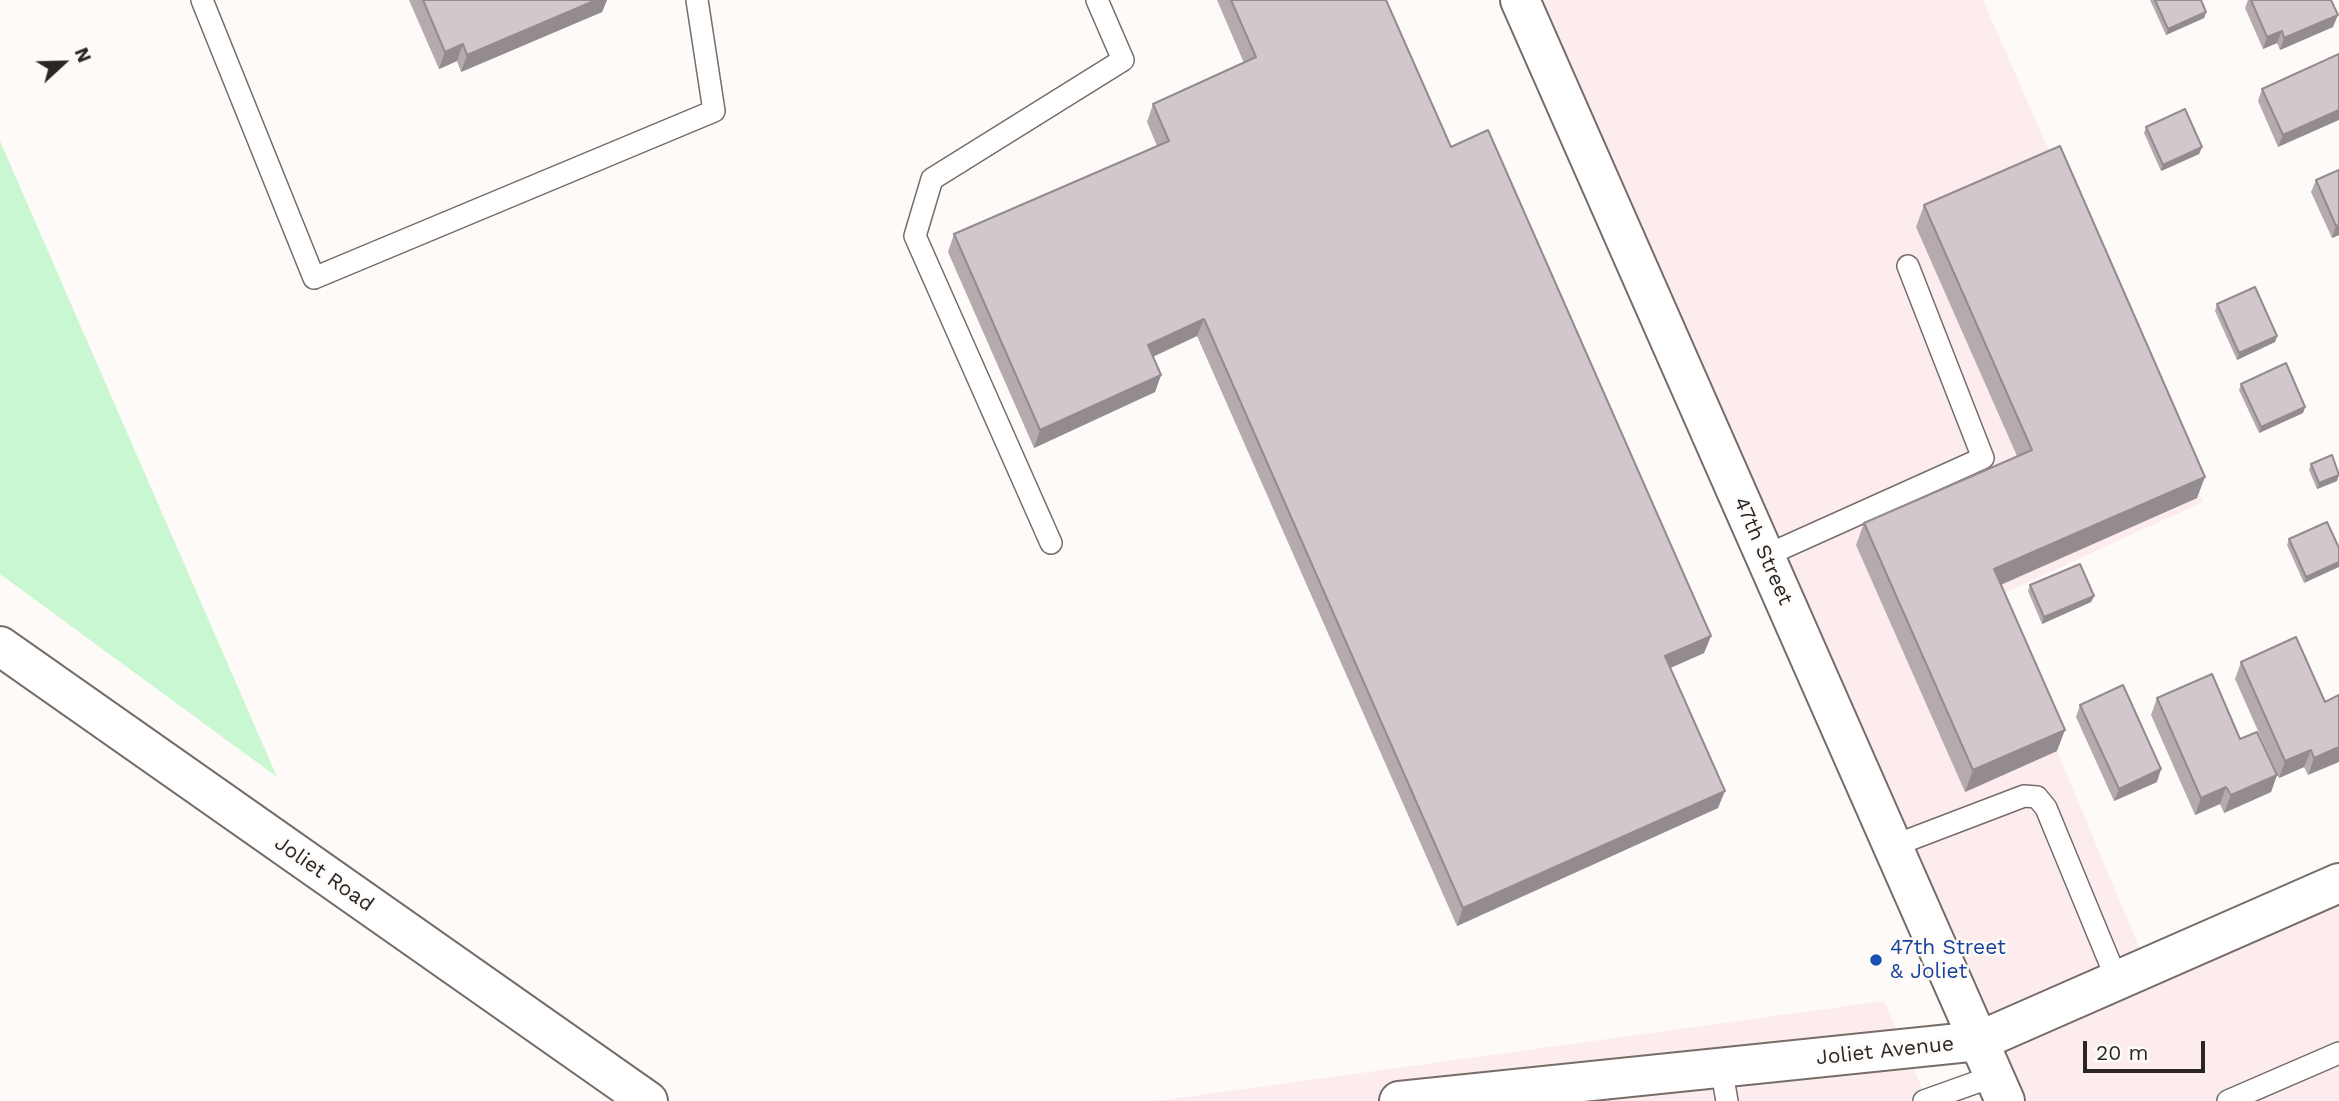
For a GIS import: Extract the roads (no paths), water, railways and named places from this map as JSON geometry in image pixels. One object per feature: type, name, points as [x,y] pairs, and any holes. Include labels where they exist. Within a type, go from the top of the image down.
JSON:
[{"type":"main road","name":"47th Street","points":[[1520,0],[2000,1088]]},
{"type":"main road","name":"Joliet Road","points":[[0,646],[649,1101]]},
{"type":"main road","name":"Joliet Avenue","points":[[1399,1101],[1723,1084],[1979,1041],[2339,883]]},
{"type":"lane","points":[[202,0],[314,278],[714,111],[697,0]]},
{"type":"lane","points":[[1051,543],[915,236],[932,179],[1123,61],[1097,0]]},
{"type":"lane","points":[[1765,556],[1983,458],[1908,266]]},
{"type":"lane","points":[[1892,846],[2024,796],[2037,797],[2046,808],[2117,980]]},
{"type":"lane","points":[[2228,1101],[2339,1053]]},
{"type":"lane","points":[[1924,1101],[2000,1088]]},
{"type":"place","name":"47th Street & Joliet","points":[[1876,960]]}]
